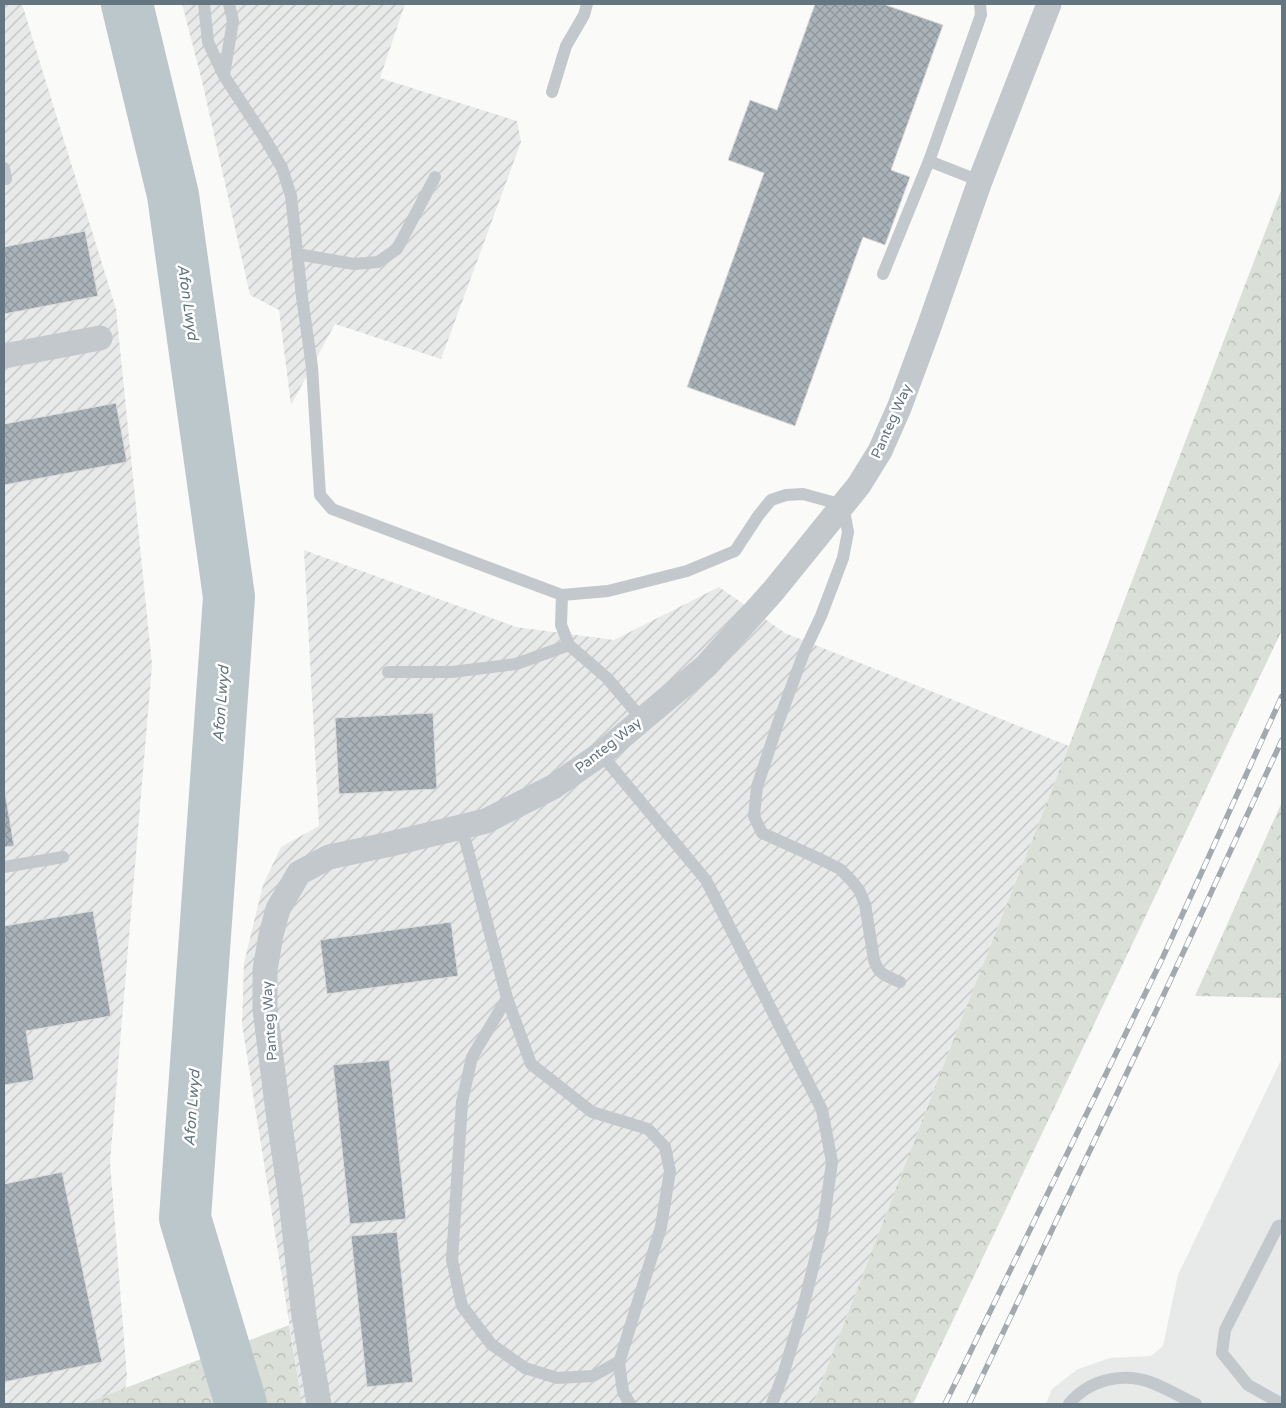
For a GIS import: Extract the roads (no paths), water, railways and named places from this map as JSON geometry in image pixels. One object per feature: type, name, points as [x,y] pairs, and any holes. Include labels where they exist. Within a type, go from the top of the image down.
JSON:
[{"type":"street","name":"Panteg Way","points":[[318,1404],[304,1316],[291,1200],[265,1009],[265,970],[278,909],[299,873],[329,857],[486,821],[552,787],[601,754],[706,666],[774,590],[859,485],[880,451],[899,408],[980,181],[1049,4]]},
{"type":"street","points":[[4,356],[100,338]]},
{"type":"lane","points":[[204,4],[208,42],[224,76],[282,168],[291,196],[312,367],[320,494],[332,509],[562,595],[608,591],[687,572],[735,551],[771,500],[786,495],[803,494],[842,505],[848,532],[843,558],[778,722],[757,787],[754,816],[762,832],[793,845],[840,869],[850,878],[859,890],[865,904],[877,968],[883,975],[900,982]]},
{"type":"lane","points":[[224,76],[233,21],[229,4]]},
{"type":"lane","points":[[552,92],[566,46],[584,15],[587,4]]},
{"type":"lane","points":[[883,274],[928,160],[981,15],[980,4]]},
{"type":"lane","points":[[928,160],[980,181]]},
{"type":"lane","points":[[297,254],[354,264],[378,262],[397,249],[434,178]]},
{"type":"lane","points":[[562,595],[561,625],[569,645],[607,678],[642,719]]},
{"type":"lane","points":[[388,672],[452,672],[516,664],[569,645]]},
{"type":"lane","points":[[601,754],[706,880],[822,1110],[832,1162],[823,1227],[793,1342],[772,1404]]},
{"type":"lane","points":[[462,828],[507,998],[531,1064],[592,1112],[648,1129],[665,1147],[670,1171],[660,1227],[620,1361],[623,1392],[630,1404]]},
{"type":"lane","points":[[4,867],[63,858]]},
{"type":"lane","points":[[507,998],[472,1057],[462,1102],[452,1260],[462,1306],[491,1344],[525,1368],[556,1378],[593,1376],[620,1361]]},
{"type":"lane","points":[[1282,1225],[1278,1226],[1225,1330],[1222,1353],[1248,1385],[1282,1404]]},
{"type":"lane","points":[[1069,1404],[1082,1391],[1094,1384],[1107,1379],[1121,1378],[1148,1382],[1196,1404]]},
{"type":"waterway","name":"Afon Lwyd","points":[[127,4],[173,195],[229,597],[185,1218],[241,1404]]},
{"type":"railway","points":[[945,1404],[1163,957],[1282,696]]},
{"type":"railway","points":[[969,1404],[1144,1037],[1282,740]]}]
